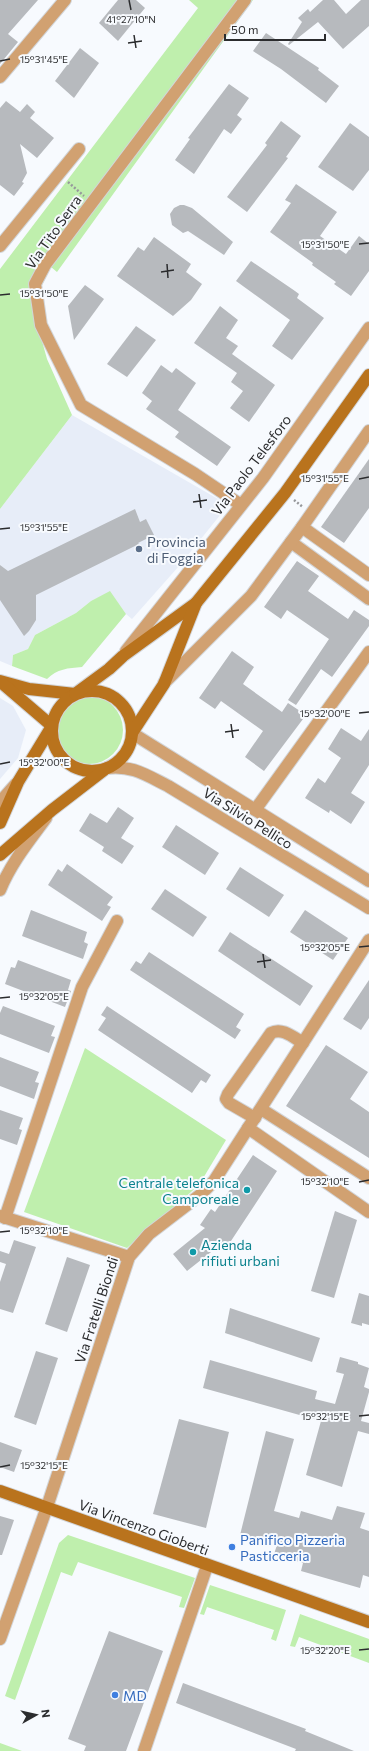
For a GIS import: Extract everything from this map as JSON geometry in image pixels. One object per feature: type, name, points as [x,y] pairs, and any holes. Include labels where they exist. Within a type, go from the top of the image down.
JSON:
[{"type":"street","points":[[0,77],[65,0]]},
{"type":"street","name":"Via Tito Serra","points":[[241,505],[195,474],[81,405],[41,325],[35,284],[45,265],[245,0]]},
{"type":"street","points":[[0,246],[79,149]]},
{"type":"street","name":"Via Paolo Telesforo","points":[[123,656],[266,474],[369,328]]},
{"type":"street","name":"Via Paolo Telesforo","points":[[75,694],[109,669],[123,656],[196,603],[285,493],[369,375]]},
{"type":"street","name":"Via Paolo Telesforo","points":[[132,733],[164,684],[251,596],[302,527],[369,431]]},
{"type":"street","points":[[302,527],[369,575]]},
{"type":"street","points":[[291,542],[369,599]]},
{"type":"street","name":"Via Paolo Telesforo","points":[[164,684],[196,603]]},
{"type":"street","points":[[254,810],[369,652]]},
{"type":"street","points":[[0,681],[29,689],[75,694],[92,690],[106,692],[113,696],[127,710],[131,721],[132,733],[126,753],[118,762],[107,768],[52,810],[0,855]]},
{"type":"street","points":[[0,681],[52,726],[55,746],[61,756],[71,765],[88,771],[107,768]]},
{"type":"street","points":[[0,823],[18,782],[52,726],[59,707],[75,694]]},
{"type":"street","name":"Via Silvio Pellico","points":[[132,733],[369,881]]},
{"type":"street","name":"Via Silvio Pellico","points":[[107,768],[122,766],[135,770],[168,786],[369,908]]},
{"type":"street","points":[[0,802],[18,782]]},
{"type":"street","points":[[0,890],[5,877],[18,857],[52,810]]},
{"type":"street","points":[[117,921],[82,987],[3,1217],[129,1257]]},
{"type":"street","name":"Via Fratelli Biondi","points":[[0,1639],[47,1507],[129,1257],[149,1234],[200,1194],[214,1181],[369,940]]},
{"type":"street","points":[[303,1043],[282,1031],[276,1030],[271,1033],[226,1099],[229,1103],[255,1118],[369,1178]]},
{"type":"street","points":[[255,1118],[369,1212]]},
{"type":"street","name":"Via Vincenzo Gioberti","points":[[0,1491],[207,1566],[369,1622]]},
{"type":"street","points":[[144,1751],[178,1656],[207,1566]]},
{"type":"path","points":[[58,175],[92,202]]},
{"type":"shaded area","points":[[72,415],[225,503],[225,509],[179,566],[132,619],[126,614],[110,592],[91,601],[76,613],[35,635],[28,649],[13,655],[12,666],[0,661],[0,509]]},
{"type":"shaded area","points":[[0,698],[13,706],[26,730],[18,758],[0,779]]},
{"type":"green space","points":[[189,0],[253,0],[57,272],[51,267],[32,305],[47,359],[72,415],[0,509],[0,269],[198,8]]},
{"type":"green space","points":[[110,591],[126,614],[82,667],[59,671],[47,679],[12,666],[13,655],[28,649],[35,635],[76,613],[91,601]]},
{"type":"green space","points":[[89,696],[102,699],[113,706],[120,717],[123,730],[120,743],[113,754],[102,761],[89,764],[76,761],[65,754],[58,743],[55,730],[58,717],[65,706],[76,699]]},
{"type":"green space","points":[[85,1048],[226,1140],[199,1185],[127,1248],[24,1212]]},
{"type":"green space","points":[[68,1535],[195,1578],[184,1608],[179,1607],[182,1597],[78,1562],[72,1576],[61,1572],[15,1700],[5,1696],[59,1543]]},
{"type":"green space","points":[[210,1585],[286,1610],[276,1641],[271,1639],[274,1630],[207,1607],[204,1615],[200,1614]]},
{"type":"green space","points":[[300,1614],[369,1639],[369,1663],[299,1637],[295,1647],[290,1646]]},
{"type":"green space","points":[[0,1743],[22,1751],[0,1751]]},
{"type":"building","points":[[0,0],[38,0],[8,34],[18,42],[0,64]]},
{"type":"building","points":[[118,0],[136,0],[145,8],[118,41],[99,23]]},
{"type":"building","points":[[323,0],[334,0],[346,14],[361,0],[369,0],[369,26],[343,49],[318,22],[289,45],[288,44],[302,22],[298,18],[308,9],[310,12]]},
{"type":"building","points":[[266,33],[319,68],[318,70],[339,86],[326,103],[281,69],[253,51]]},
{"type":"building","points":[[80,48],[99,63],[74,98],[55,81]]},
{"type":"building","points":[[229,84],[249,98],[237,115],[242,119],[231,134],[224,129],[194,174],[175,160],[190,139],[188,138]]},
{"type":"building","points":[[6,101],[20,112],[27,104],[35,112],[30,118],[54,138],[37,158],[20,144],[27,173],[22,182],[24,183],[14,196],[0,185],[0,108]]},
{"type":"building","points":[[281,121],[301,136],[286,157],[288,158],[247,212],[227,197],[267,145],[265,143]]},
{"type":"building","points":[[350,123],[369,137],[369,170],[353,191],[318,167]]},
{"type":"building","points":[[296,184],[337,212],[320,236],[346,254],[359,236],[369,244],[369,271],[351,296],[334,284],[336,282],[312,265],[313,263],[270,232],[291,203],[285,200]]},
{"type":"building","points":[[180,205],[192,208],[233,242],[224,255],[188,231],[183,233],[172,225],[170,214],[174,208]]},
{"type":"building","points":[[154,237],[191,264],[186,272],[202,284],[191,300],[173,316],[117,276],[138,247],[144,251]]},
{"type":"building","points":[[251,261],[299,294],[297,298],[324,318],[292,360],[272,346],[290,320],[236,281]]},
{"type":"building","points":[[85,285],[104,299],[74,340],[68,306]]},
{"type":"building","points":[[220,306],[238,320],[226,338],[238,346],[232,354],[275,385],[249,422],[230,408],[243,391],[231,382],[237,373],[194,343]]},
{"type":"building","points":[[136,326],[156,340],[127,377],[107,364]]},
{"type":"building","points":[[161,365],[172,373],[176,368],[196,383],[178,410],[231,447],[217,466],[175,437],[179,432],[146,409],[152,401],[142,393]]},
{"type":"building","points":[[369,459],[369,508],[344,543],[321,527]]},
{"type":"building","points":[[135,509],[140,522],[146,519],[154,535],[138,543],[139,544],[36,595],[36,620],[24,636],[0,600],[0,565],[8,571]]},
{"type":"building","points":[[297,561],[319,576],[308,591],[348,619],[354,610],[369,620],[369,626],[332,677],[321,669],[296,705],[288,700],[329,639],[287,610],[281,619],[264,607]]},
{"type":"building","points":[[232,651],[254,667],[243,684],[282,712],[288,703],[306,715],[264,771],[245,757],[263,731],[221,701],[215,709],[199,698]]},
{"type":"building","points":[[341,728],[361,741],[369,729],[369,765],[351,793],[365,802],[351,824],[330,810],[329,813],[305,798],[318,778],[325,783],[341,758],[328,749]]},
{"type":"building","points":[[118,807],[134,818],[121,838],[134,846],[122,864],[102,851],[104,847],[79,831],[90,813],[107,823]]},
{"type":"building","points":[[176,825],[219,853],[205,875],[162,847]]},
{"type":"building","points":[[67,864],[113,897],[107,905],[111,907],[102,921],[48,885],[58,869],[62,872]]},
{"type":"building","points":[[240,867],[284,895],[269,917],[226,889]]},
{"type":"building","points":[[165,889],[207,917],[193,937],[151,909]]},
{"type":"building","points":[[31,910],[87,932],[84,942],[88,944],[83,959],[22,936]]},
{"type":"building","points":[[305,910],[348,938],[333,960],[290,932]]},
{"type":"building","points":[[230,932],[313,986],[300,1006],[218,951]]},
{"type":"building","points":[[149,952],[244,1014],[236,1027],[241,1030],[235,1039],[130,970],[136,961],[141,964]]},
{"type":"building","points":[[18,960],[71,980],[68,990],[71,991],[65,1007],[5,984],[11,967],[15,968]]},
{"type":"building","points":[[369,980],[369,1018],[361,1030],[343,1019]]},
{"type":"building","points":[[3,1006],[55,1026],[51,1036],[55,1037],[49,1053],[0,1034],[0,1013]]},
{"type":"building","points":[[107,1006],[211,1075],[206,1083],[201,1080],[192,1093],[98,1030],[106,1018],[101,1015]]},
{"type":"building","points":[[326,1045],[368,1072],[350,1099],[369,1112],[369,1158],[286,1106]]},
{"type":"building","points":[[0,1057],[39,1072],[35,1082],[39,1083],[34,1099],[0,1086]]},
{"type":"building","points":[[0,1110],[23,1118],[19,1129],[22,1130],[17,1145],[0,1139]]},
{"type":"building","name":"Centrale telefonica Camporeale","points":[[253,1155],[277,1171],[229,1244],[225,1241],[187,1271],[173,1254],[205,1228],[200,1225],[211,1209],[215,1212]]},
{"type":"building","points":[[335,1211],[357,1220],[334,1298],[311,1291]]},
{"type":"building","points":[[14,1240],[36,1247],[13,1313],[0,1309],[0,1282],[6,1264],[0,1262],[0,1251],[9,1254]]},
{"type":"building","points":[[67,1257],[90,1265],[67,1332],[45,1324]]},
{"type":"building","points":[[359,1293],[369,1296],[369,1325],[362,1323],[362,1326],[351,1323]]},
{"type":"building","points":[[230,1308],[320,1338],[312,1362],[225,1333]]},
{"type":"building","points":[[36,1351],[58,1358],[36,1425],[14,1417]]},
{"type":"building","points":[[340,1357],[358,1362],[358,1364],[369,1368],[364,1387],[369,1389],[369,1392],[361,1421],[369,1423],[369,1434],[358,1431],[342,1487],[306,1475],[321,1421],[203,1388],[210,1360],[317,1391],[315,1399],[335,1404],[344,1374],[336,1372]]},
{"type":"building","points":[[179,1419],[229,1432],[206,1528],[153,1514]]},
{"type":"building","points":[[266,1431],[294,1439],[274,1511],[299,1518],[301,1511],[332,1520],[337,1506],[365,1513],[360,1528],[369,1531],[369,1577],[363,1575],[360,1588],[301,1571],[303,1563],[274,1554],[277,1545],[240,1535]]},
{"type":"building","points":[[0,1442],[22,1450],[14,1472],[0,1467]]},
{"type":"building","points":[[0,1516],[14,1520],[2,1555],[0,1555]]},
{"type":"building","name":"MD","points":[[109,1631],[163,1651],[126,1751],[84,1751],[86,1746],[68,1739]]},
{"type":"building","points":[[183,1683],[306,1729],[305,1731],[354,1751],[295,1751],[296,1749],[176,1703]]},
{"type":"place","name":"Provincia di Foggia","points":[[139,549]]},
{"type":"place","name":"Centrale telefonica Camporeale","points":[[247,1190]]},
{"type":"place","name":"Azienda rifiuti urbani","points":[[193,1252]]},
{"type":"place","name":"Panifico Pizzeria Pasticceria","points":[[232,1547]]},
{"type":"place","name":"MD","points":[[115,1695]]}]
